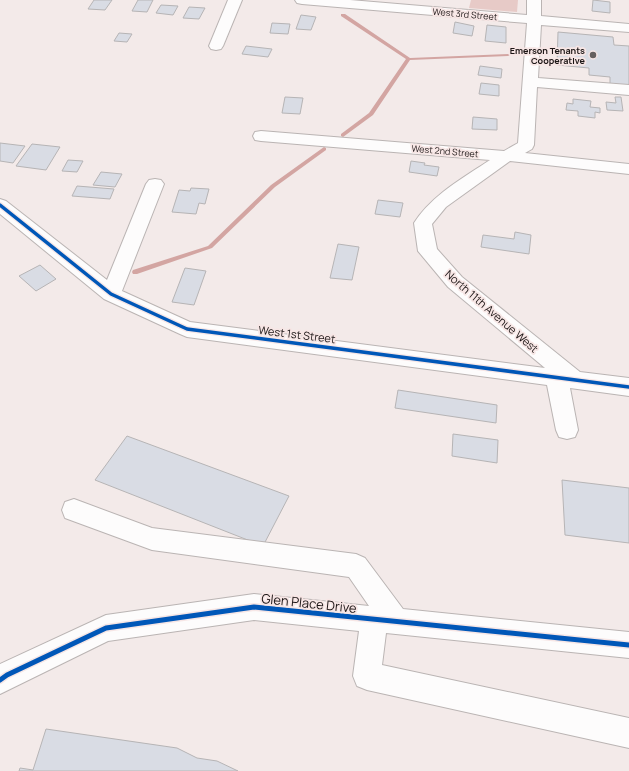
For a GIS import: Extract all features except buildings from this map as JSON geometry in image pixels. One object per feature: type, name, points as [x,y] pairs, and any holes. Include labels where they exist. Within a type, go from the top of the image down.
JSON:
[{"type":"street","points":[[216,46],[235,0]]},
{"type":"street","name":"West 3rd Street","points":[[302,0],[629,28]]},
{"type":"street","name":"North 11th Avenue West","points":[[534,0],[526,144],[440,203],[423,223],[428,251],[455,282],[564,378]]},
{"type":"street","points":[[530,82],[629,90]]},
{"type":"street","name":"West 2nd Street","points":[[261,136],[507,156],[629,169]]},
{"type":"street","points":[[111,294],[155,184]]},
{"type":"street","name":"West 1st Street","points":[[0,205],[111,294],[187,329],[629,387]]},
{"type":"street","points":[[564,378],[566,430]]},
{"type":"street","points":[[74,510],[152,538],[356,566],[385,620],[367,676],[629,734]]},
{"type":"street","name":"Glen Place Drive","points":[[0,680],[7,675],[106,628],[254,608],[629,645]]},
{"type":"shaded area","points":[[471,0],[518,0],[517,12],[469,8]]},
{"type":"waterway","points":[[343,15],[409,59]]},
{"type":"waterway","points":[[409,59],[508,55]]},
{"type":"waterway","points":[[343,135],[371,114],[409,59]]},
{"type":"waterway","points":[[135,272],[210,247],[273,186],[324,149]]},
{"type":"cycle path","points":[[0,205],[111,294],[187,329],[629,387]]},
{"type":"cycle path","points":[[0,680],[7,675],[106,628],[254,607],[629,645]]},
{"type":"place","name":"Emerson Tenants Cooperative","points":[[593,55]]}]
